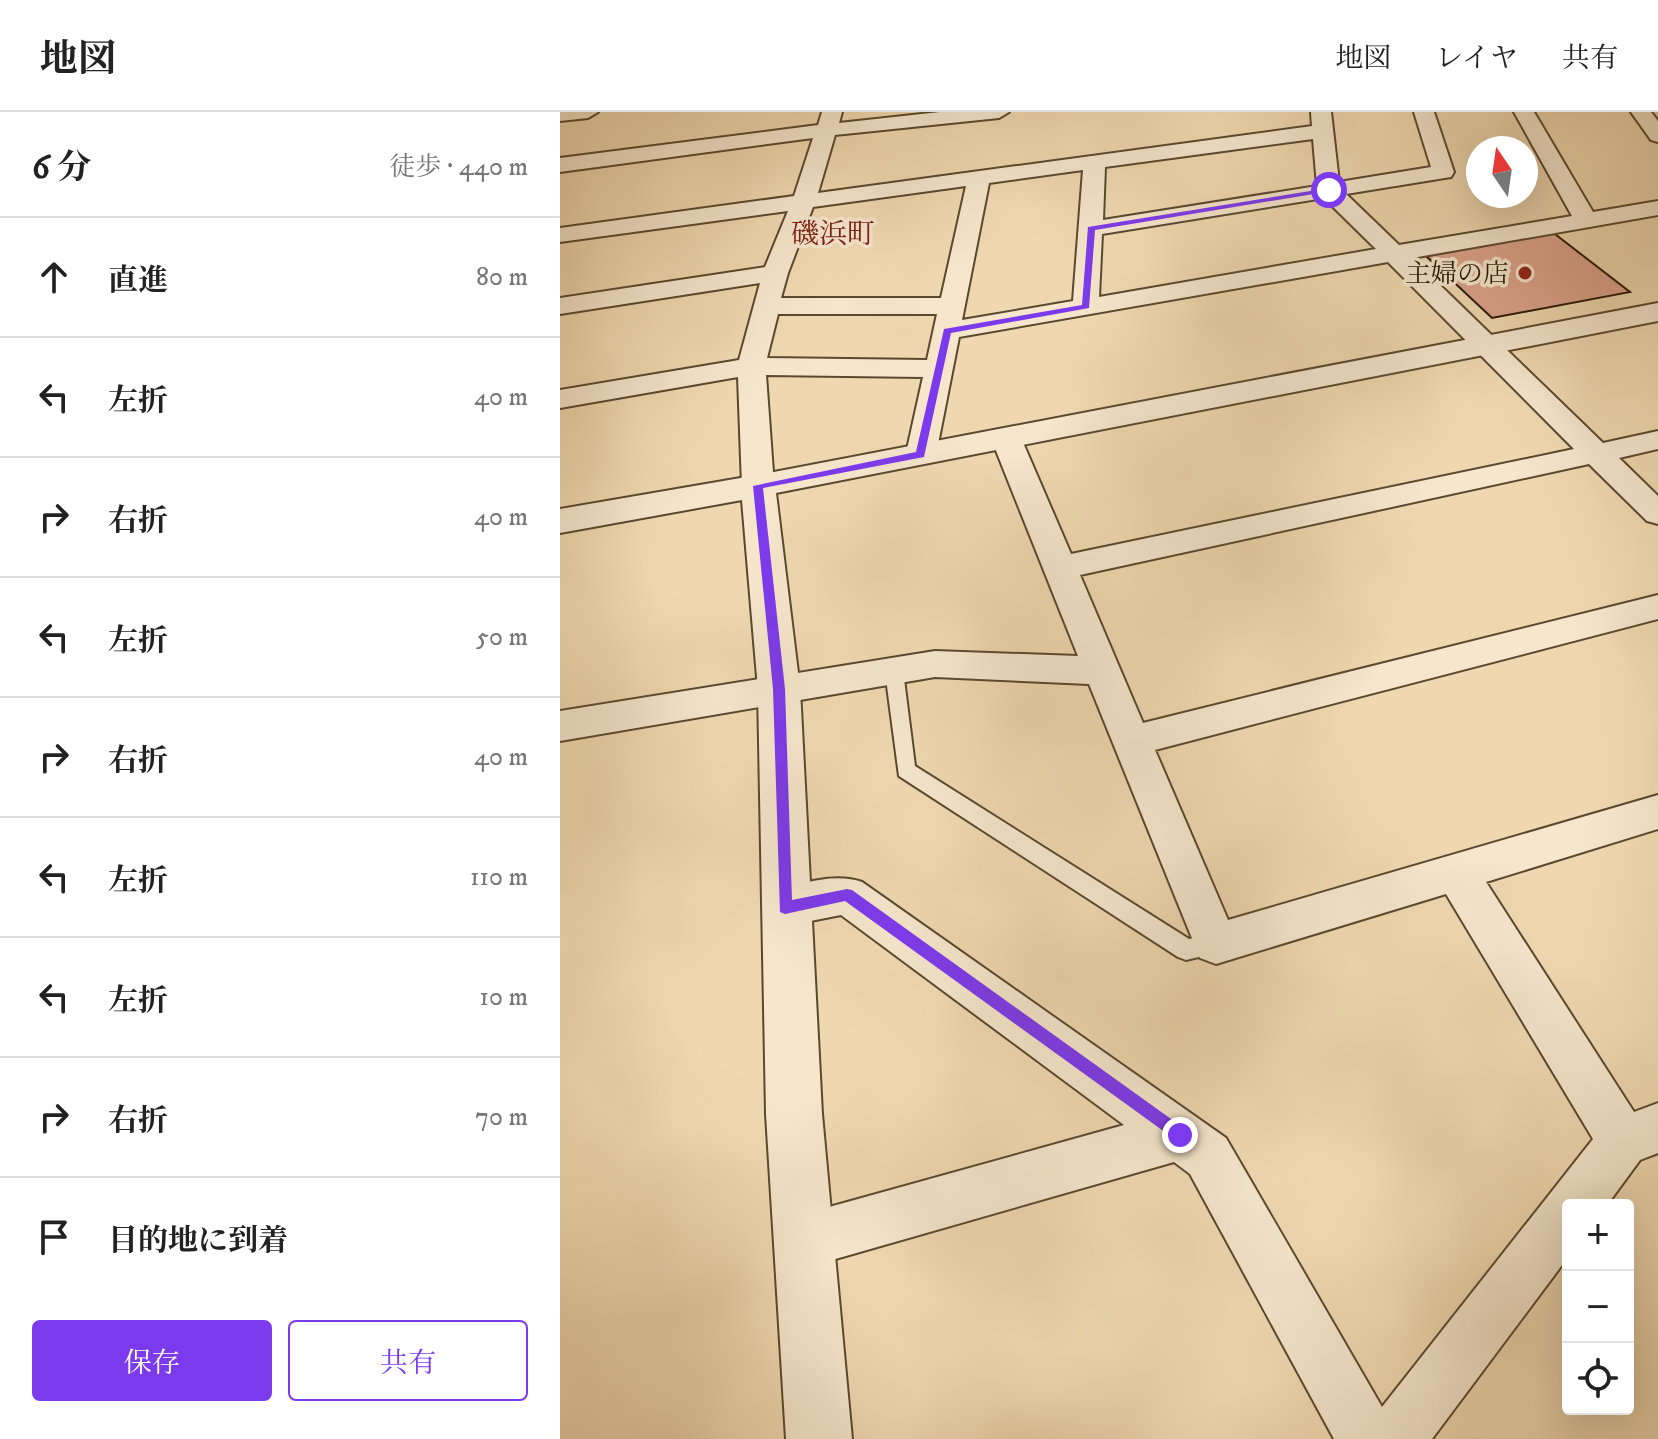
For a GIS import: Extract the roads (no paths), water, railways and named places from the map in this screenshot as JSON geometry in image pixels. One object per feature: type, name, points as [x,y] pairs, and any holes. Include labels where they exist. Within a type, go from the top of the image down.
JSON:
[{"type":"street","points":[[560,115],[588,112]]},
{"type":"street","points":[[560,165],[829,121],[999,112]]},
{"type":"street","points":[[1091,229],[1443,172],[1424,112]]},
{"type":"street","points":[[1524,112],[1587,221]]},
{"type":"street","points":[[1641,112],[1658,136]]},
{"type":"street","points":[[819,1439],[794,1114],[779,689],[758,486],[751,366],[775,273],[804,201],[829,121]]},
{"type":"street","points":[[560,235],[1094,163],[1322,122],[1329,190],[1658,514]]},
{"type":"street","points":[[1086,307],[1094,163]]},
{"type":"street","points":[[921,454],[979,178]]},
{"type":"street","points":[[767,306],[949,318],[1086,307],[1658,208]]},
{"type":"street","points":[[560,306],[775,273]]},
{"type":"street","points":[[560,521],[758,486],[1658,312]]},
{"type":"street","points":[[560,399],[751,366],[939,369]]},
{"type":"street","points":[[1006,438],[1216,944],[1658,812]]},
{"type":"street","points":[[1061,568],[1658,440]]},
{"type":"street","points":[[1131,741],[1658,607]]},
{"type":"street","points":[[560,726],[935,664],[1103,671]]},
{"type":"street","points":[[1456,872],[1640,1135],[1580,1199]]},
{"type":"street","points":[[785,907],[847,895],[1208,1156],[1367,1439]]},
{"type":"street","points":[[804,1241],[1180,1135]]},
{"type":"street","points":[[1395,1439],[1562,1221]]},
{"type":"lane","points":[[894,671],[906,770],[1186,950],[1216,944]]},
{"type":"place","name":"主婦の店","points":[[1525,273]]},
{"type":"district","name":"磯浜町","points":[[833,233]]}]
